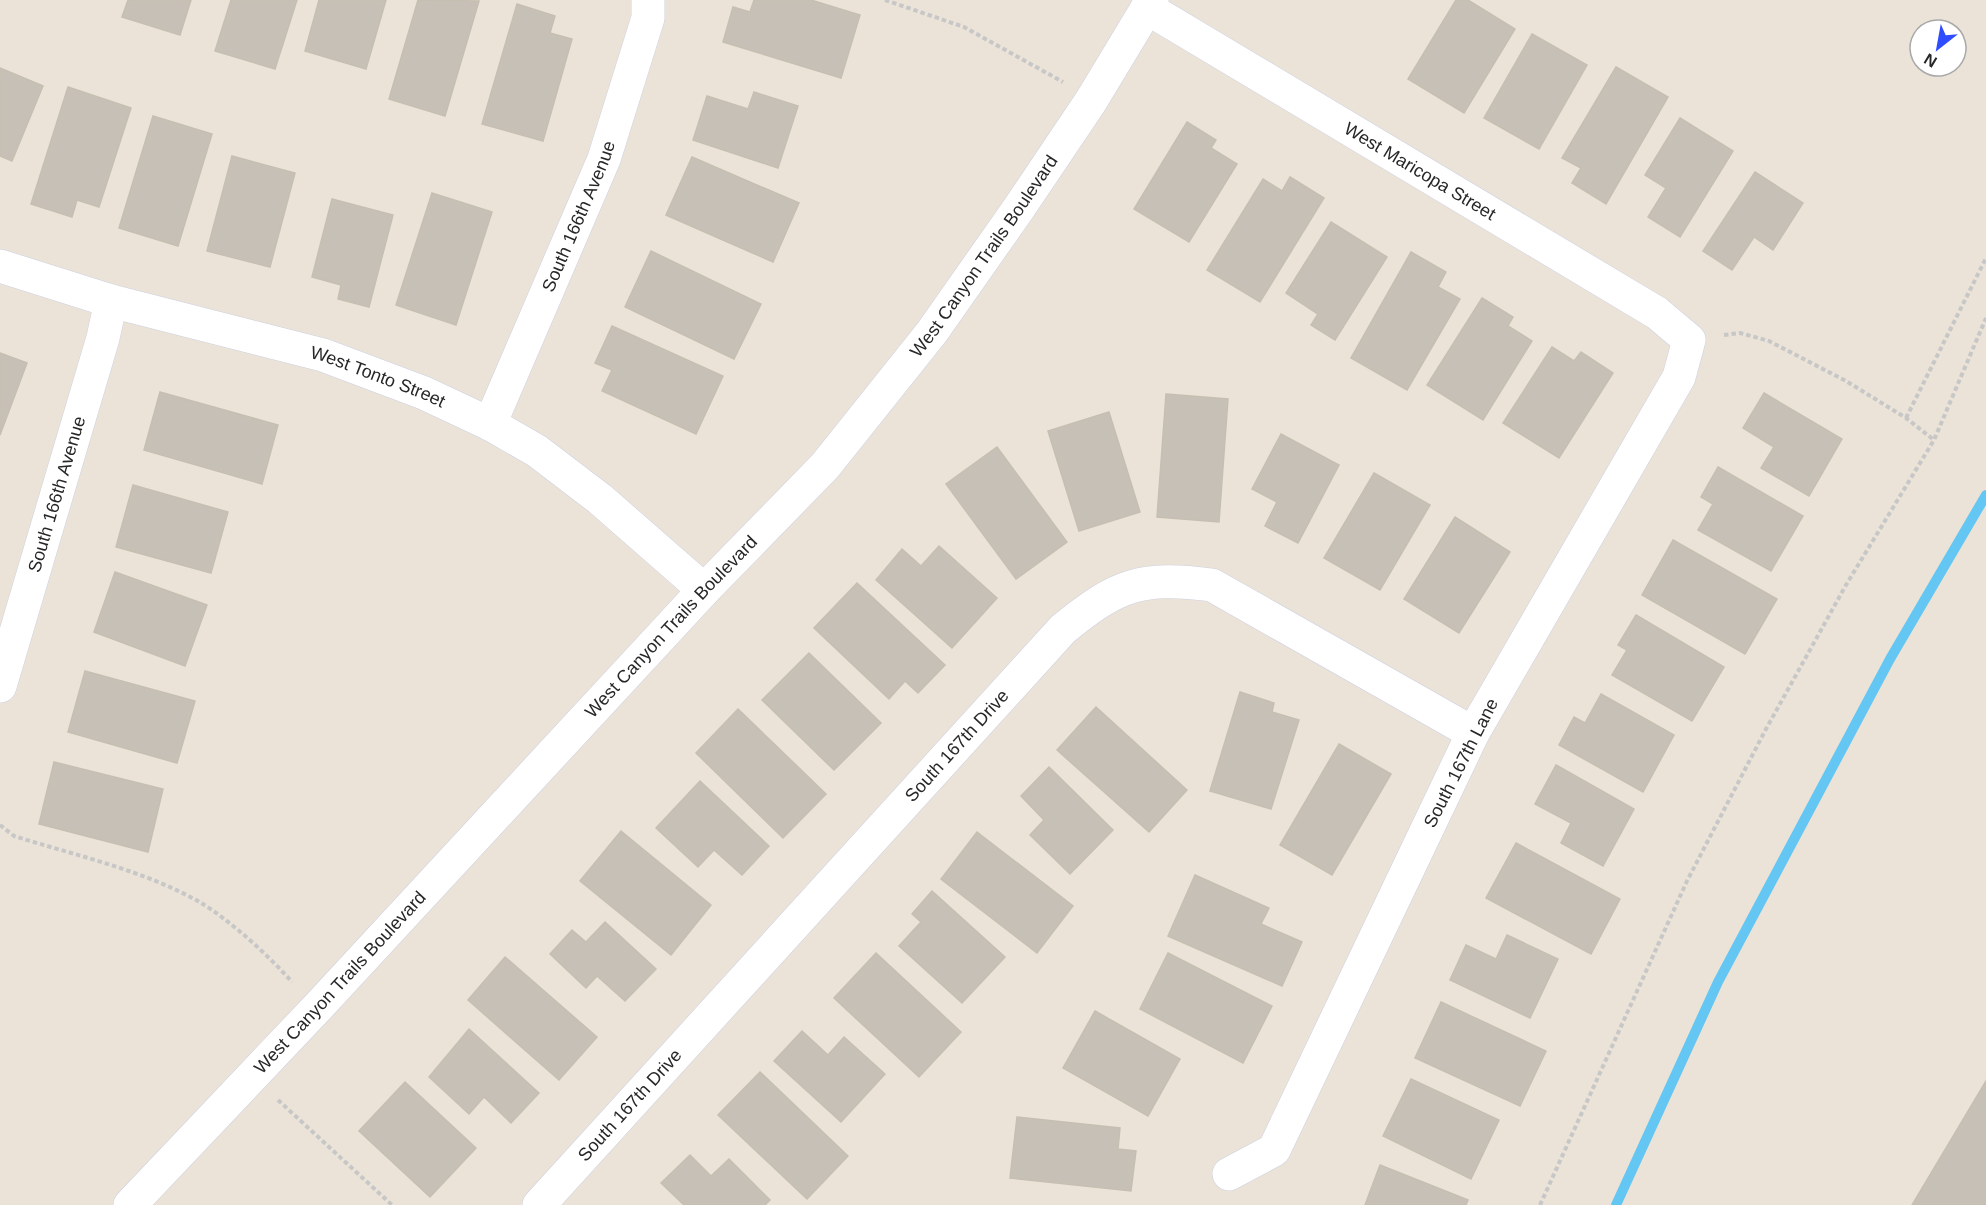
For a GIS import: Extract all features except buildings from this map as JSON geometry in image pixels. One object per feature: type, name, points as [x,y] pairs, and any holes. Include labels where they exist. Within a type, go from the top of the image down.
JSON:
[{"type":"street","name":"South 166th Avenue","points":[[490,424],[604,159],[648,18],[648,0]]},
{"type":"street","name":"West Canyon Trails Boulevard","points":[[130,1205],[316,1009],[704,590],[825,466],[925,341],[1091,100],[1150,4]]},
{"type":"street","name":"West Maricopa Street","points":[[1150,4],[1657,313],[1689,340]]},
{"type":"street","name":"West Tonto Street","points":[[0,266],[111,301],[323,355],[424,393],[490,424],[537,451],[600,499],[704,590]]},
{"type":"street","name":"South 166th Avenue","points":[[0,686],[111,301]]},
{"type":"street","name":"South 167th Lane","points":[[1229,1174],[1274,1150],[1473,733],[1679,376],[1689,340]]},
{"type":"street","name":"South 167th Drive","points":[[539,1205],[1063,629],[1096,602],[1143,582],[1170,580],[1212,585],[1473,733]]},
{"type":"path","points":[[885,0],[964,27],[1045,71],[1091,100]]},
{"type":"path","points":[[1906,418],[1986,258]]},
{"type":"path","points":[[1540,1205],[1687,881],[1766,729],[1846,585],[1934,440],[1986,318]]},
{"type":"path","points":[[1689,340],[1740,333],[1769,341],[1846,381],[1906,418],[1934,440]]},
{"type":"path","points":[[0,825],[14,836],[152,880],[202,903],[272,959],[316,1009]]},
{"type":"path","points":[[252,1076],[392,1205]]},
{"type":"waterway","points":[[1616,1205],[1718,982],[1890,659],[1986,495]]}]
